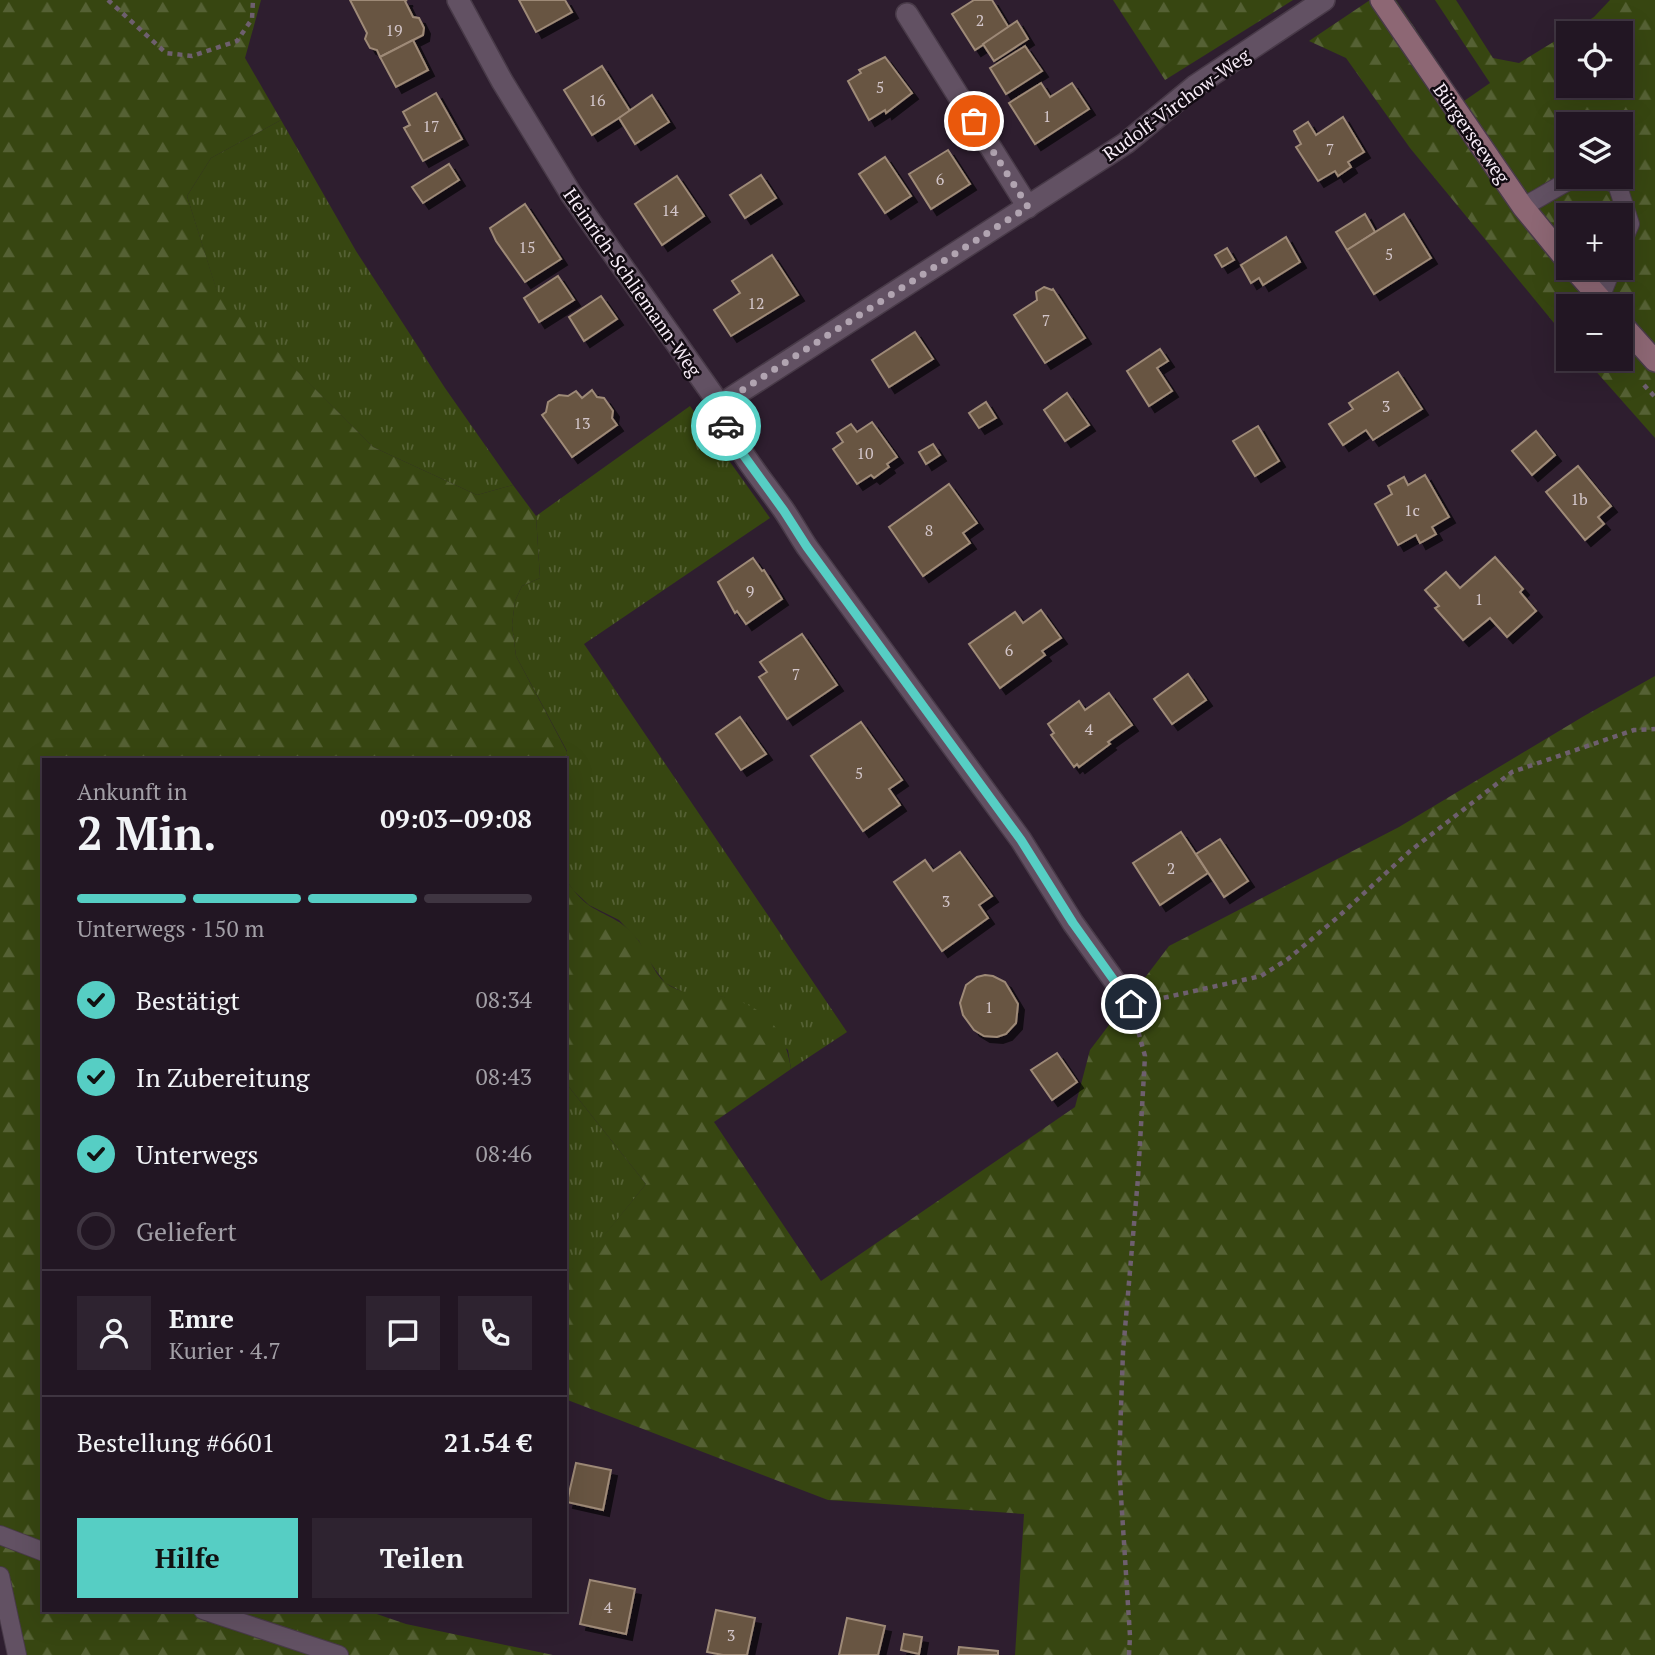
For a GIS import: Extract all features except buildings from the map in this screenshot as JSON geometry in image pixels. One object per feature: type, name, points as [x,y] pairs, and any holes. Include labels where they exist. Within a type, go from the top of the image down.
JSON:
[{"type":"street","name":"Heinrich-Schliemann-Weg","points":[[458,0],[502,81],[571,194],[719,405],[727,428],[739,449],[807,547],[1021,840],[1073,923],[1131,1004]]},
{"type":"street","name":"Rudolf-Virchow-Weg","points":[[719,405],[1126,143],[1195,86],[1324,0]]},
{"type":"street","name":"Bürgerseeweg","points":[[1381,0],[1523,207],[1556,247]]},
{"type":"street","points":[[906,14],[1028,207]]},
{"type":"street","points":[[1584,280],[1596,294]]},
{"type":"street","points":[[1633,336],[1655,361]]},
{"type":"lane","points":[[1523,207],[1556,188]]},
{"type":"lane","points":[[0,1535],[42,1551]]},
{"type":"lane","points":[[0,1576],[17,1655]]},
{"type":"lane","points":[[210,1612],[339,1655]]},
{"type":"path","points":[[108,0],[166,53],[192,56],[237,41],[252,19],[253,0]]},
{"type":"path","points":[[1129,1655],[1119,1465],[1123,1352],[1145,1056],[1131,1004],[1261,976],[1288,959],[1410,851],[1511,772],[1634,730],[1655,729]]},
{"type":"green space","points":[[0,0],[261,0],[245,58],[281,120],[211,158],[187,196],[217,291],[373,447],[477,495],[513,485],[536,516],[540,578],[522,586],[515,601],[512,625],[516,656],[567,752],[566,758],[42,758],[42,1612],[371,1612],[406,1624],[553,1655],[26,1655],[0,1598]]},
{"type":"green space","points":[[1113,0],[1293,0],[1165,80]]},
{"type":"green space","points":[[1370,0],[1396,0],[1464,101],[1490,83],[1435,0],[1456,0],[1493,58],[1519,63],[1556,40],[1556,98],[1633,98],[1633,21],[1587,21],[1610,0],[1655,0],[1655,438],[1596,371],[1633,371],[1633,294],[1556,294],[1556,325],[1410,148],[1346,58],[1309,41]]},
{"type":"green space","points":[[281,120],[356,251],[445,388],[513,485],[477,495],[373,447],[217,292],[187,196],[211,158]]},
{"type":"green space","points":[[690,406],[770,518],[584,644],[847,1032],[791,1069],[788,1050],[724,997],[689,995],[665,983],[647,958],[639,941],[619,920],[589,905],[567,881],[567,751],[516,656],[512,625],[515,601],[522,586],[540,578],[536,516]]},
{"type":"green space","points":[[1655,676],[1655,1655],[1015,1655],[1024,1514],[828,1500],[567,1400],[567,1270],[579,1266],[646,1184],[567,1085],[567,881],[586,903],[632,933],[642,945],[658,975],[667,984],[688,993],[717,996],[751,1006],[771,1021],[778,1031],[784,1042],[791,1069],[714,1122],[821,1281],[1075,1107],[1090,1050],[1169,946],[1399,827]]},
{"type":"green space","points":[[567,1085],[646,1184],[579,1267],[567,1270]]},
{"type":"way so far","points":[[726,426],[719,405],[1028,207],[974,121]]},
{"type":"route","points":[[726,426],[807,547],[1021,840],[1073,923],[1131,1004]]}]
